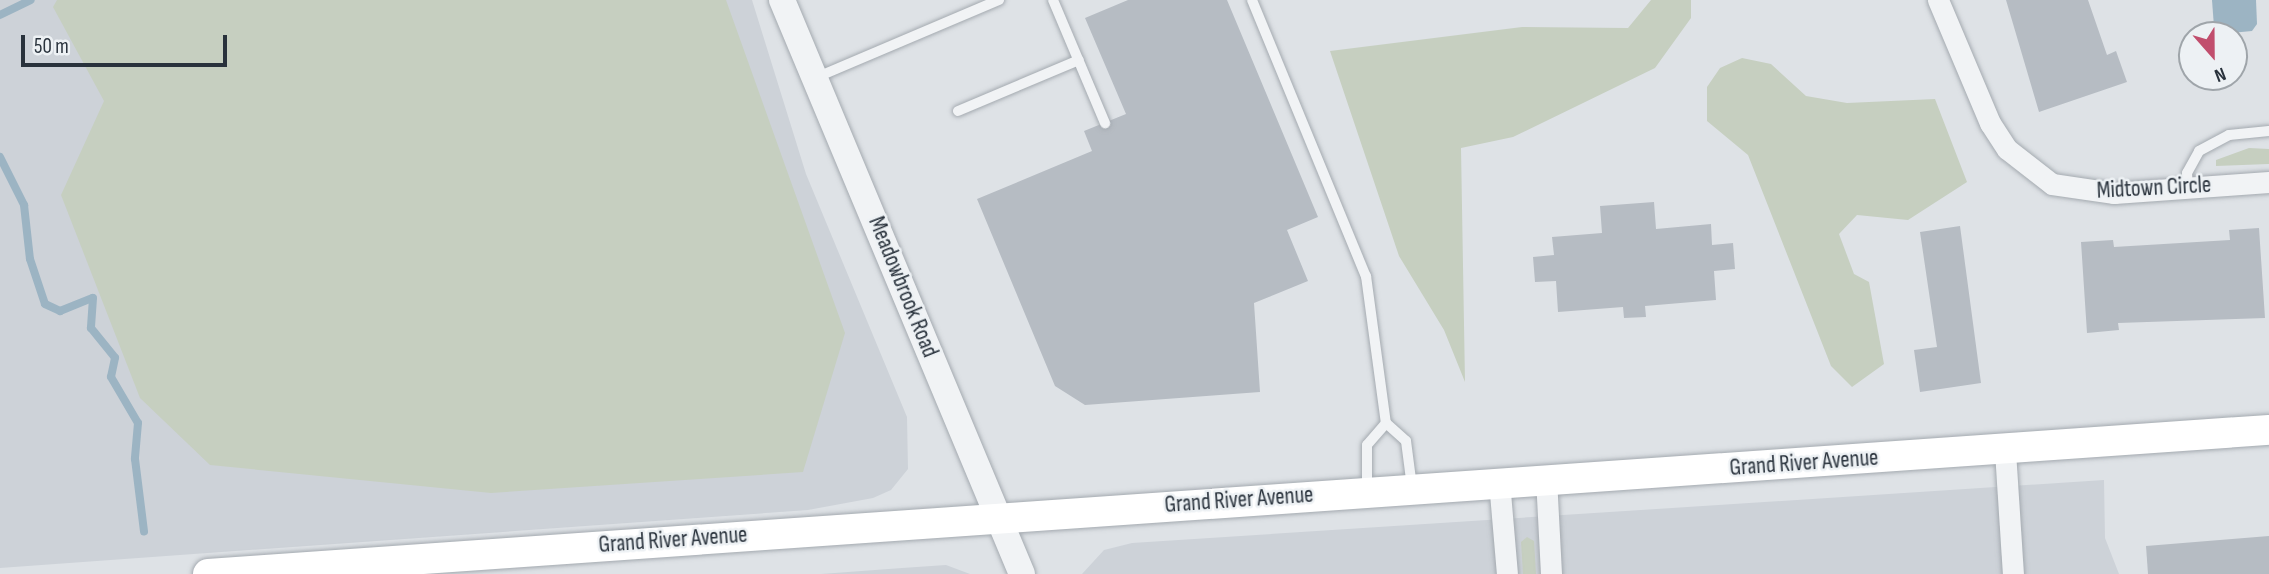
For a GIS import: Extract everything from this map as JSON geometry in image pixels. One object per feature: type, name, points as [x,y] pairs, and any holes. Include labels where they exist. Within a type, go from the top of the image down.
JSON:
[{"type":"main road","name":"Grand River Avenue","points":[[208,574],[494,564],[998,517],[1499,481],[2005,451],[2269,430]]},
{"type":"street","name":"Meadowbrook Road","points":[[782,0],[1022,574]]},
{"type":"street","name":"Midtown Circle","points":[[1938,0],[1990,123],[2030,171],[2077,191],[2269,182]]},
{"type":"street","points":[[2005,451],[2013,574]]},
{"type":"street","points":[[1546,478],[1551,574]]},
{"type":"street","points":[[1499,481],[1507,574]]},
{"type":"lane","points":[[815,78],[999,0]]},
{"type":"lane","points":[[1053,0],[1105,123]]},
{"type":"lane","points":[[1252,0],[1366,276],[1386,423],[1406,440],[1412,487]]},
{"type":"lane","points":[[958,111],[1079,60]]},
{"type":"lane","points":[[2188,187],[2187,173],[2199,151],[2229,135],[2269,131]]},
{"type":"lane","points":[[1367,490],[1367,444],[1386,423]]},
{"type":"shaded area","points":[[0,0],[752,0],[806,174],[907,417],[908,469],[891,490],[873,498],[808,510],[0,568]]},
{"type":"shaded area","points":[[2104,480],[2105,538],[2119,574],[1082,574],[1104,550],[1132,543]]},
{"type":"shaded area","points":[[946,565],[970,574],[821,574],[902,568]]},
{"type":"green space","points":[[57,0],[726,0],[845,333],[803,472],[491,493],[210,465],[140,398],[61,195],[104,101],[53,7]]},
{"type":"green space","points":[[1651,0],[1691,0],[1691,18],[1655,68],[1513,137],[1461,148],[1465,382],[1444,330],[1399,256],[1330,51],[1522,27],[1628,28]]},
{"type":"green space","points":[[1742,58],[1771,64],[1806,96],[1847,103],[1935,99],[1967,182],[1908,220],[1857,215],[1839,234],[1854,274],[1869,282],[1884,364],[1852,387],[1831,366],[1748,155],[1707,121],[1707,87],[1720,68]]},
{"type":"green space","points":[[2249,148],[2269,149],[2269,164],[2216,166],[2216,160]]},
{"type":"green space","points":[[1527,537],[1534,541],[1536,574],[1523,574],[1521,542]]},
{"type":"water","points":[[2212,0],[2256,0],[2257,24],[2252,31],[2248,31],[2248,21],[2214,21]]},
{"type":"building","points":[[1128,0],[1227,0],[1318,217],[1287,230],[1308,281],[1254,303],[1260,392],[1085,405],[1055,386],[977,199],[1092,151],[1084,131],[1126,114],[1085,18]]},
{"type":"building","points":[[2006,0],[2088,0],[2107,55],[2116,51],[2127,82],[2039,112]]},
{"type":"building","points":[[1654,202],[1656,229],[1711,224],[1712,245],[1733,243],[1735,269],[1714,271],[1716,300],[1645,306],[1646,317],[1624,318],[1623,307],[1558,312],[1556,281],[1535,282],[1533,257],[1554,255],[1552,237],[1602,233],[1600,206]]},
{"type":"building","points":[[1960,226],[1981,383],[1920,392],[1914,350],[1937,347],[1920,232]]},
{"type":"building","points":[[2259,228],[2265,318],[2118,323],[2119,330],[2087,333],[2081,242],[2113,240],[2114,247],[2230,240],[2229,230]]},
{"type":"building","points":[[2269,536],[2269,574],[2148,574],[2146,546]]},
{"type":"waterway","points":[[0,15],[31,0]]},
{"type":"waterway","points":[[0,157],[24,205],[30,259],[45,304],[60,311],[93,298],[91,328],[115,358],[111,377],[138,423],[135,459],[144,531]]}]
